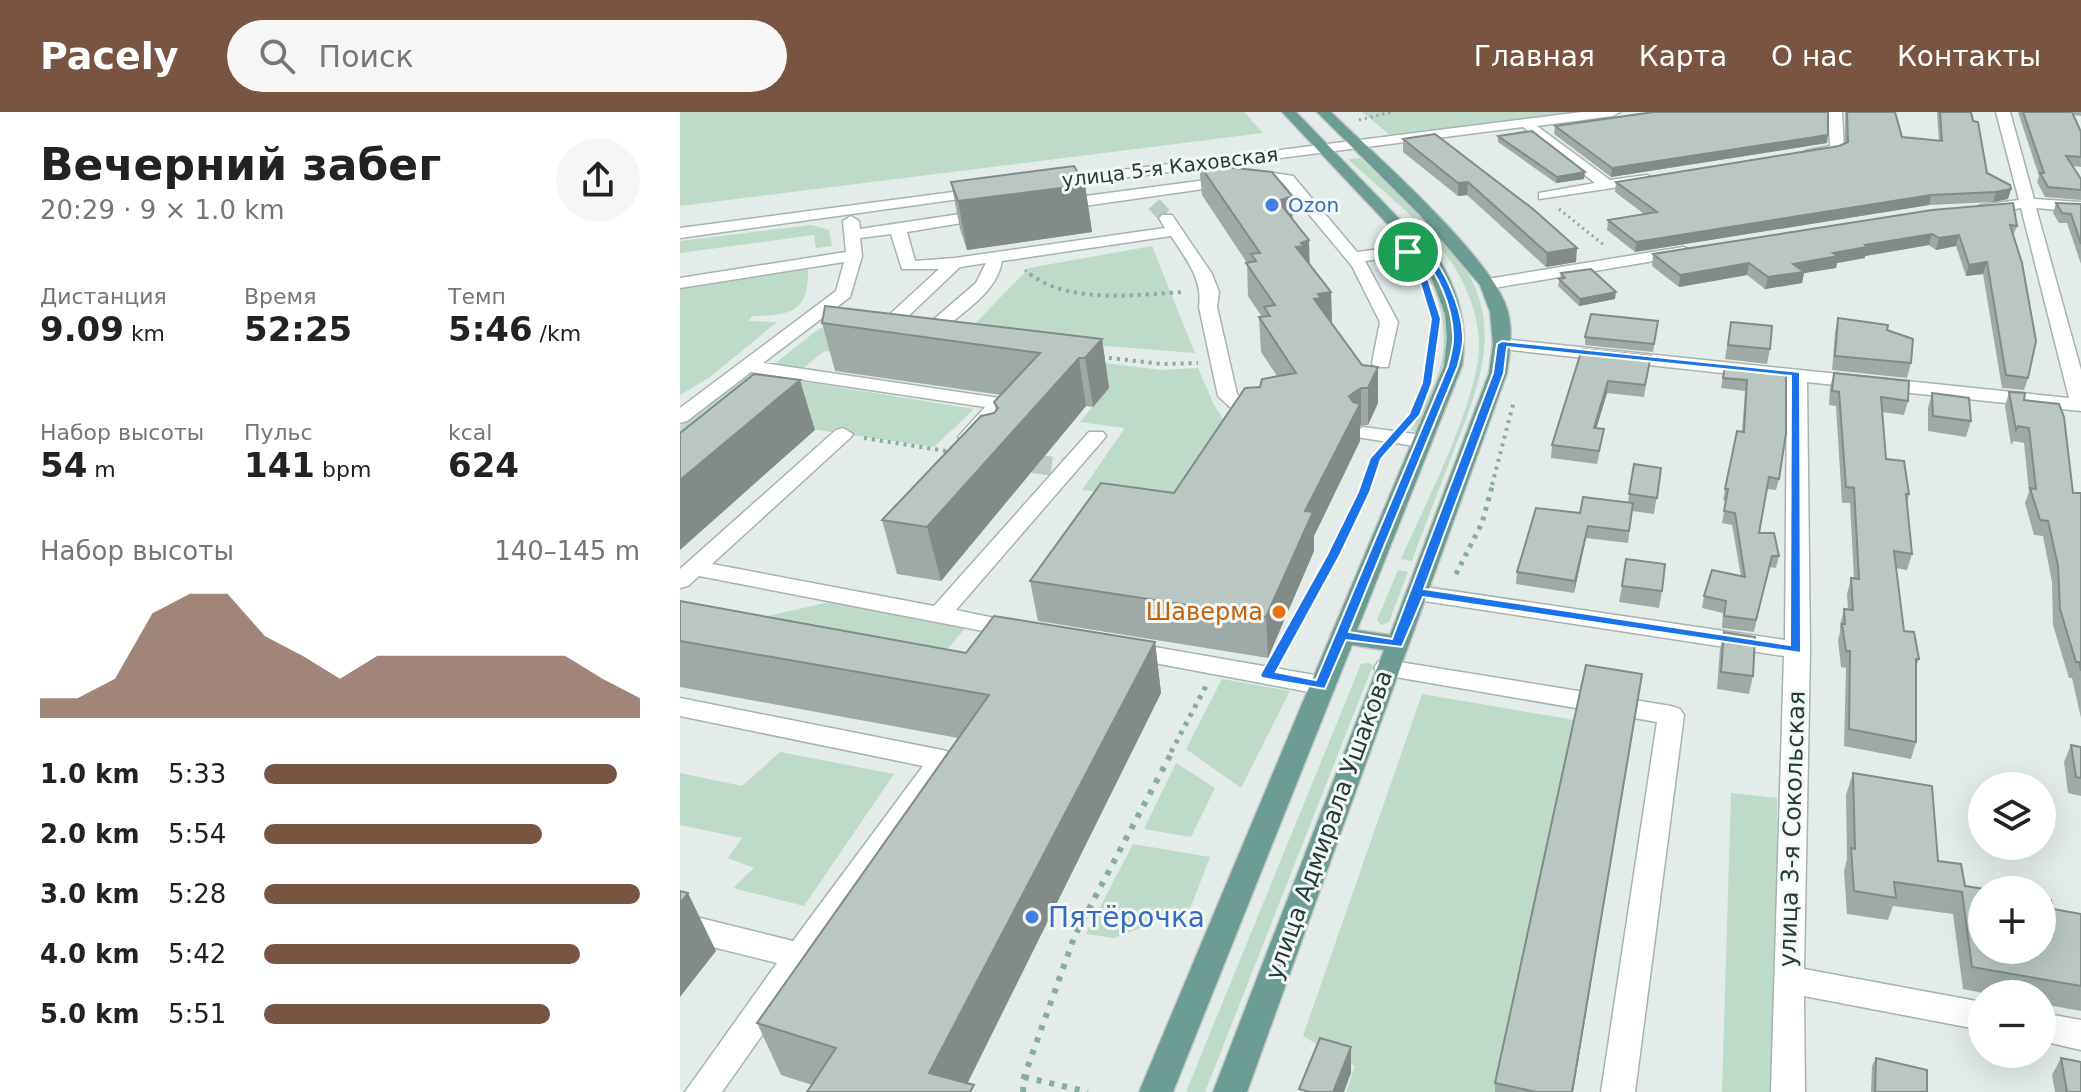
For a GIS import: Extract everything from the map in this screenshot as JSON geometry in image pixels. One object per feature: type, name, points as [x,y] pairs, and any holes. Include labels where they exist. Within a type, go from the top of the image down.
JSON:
[{"type":"main road","points":[[1156,1092],[1453,366],[1458,335],[1448,292],[1434,264],[1289,112]]},
{"type":"main road","name":"улица Адмирала Ушакова","points":[[1230,1092],[1498,373],[1502,344],[1499,312],[1488,284],[1353,132],[1324,112]]},
{"type":"main road","points":[[1341,635],[1392,656]]},
{"type":"street","name":"улица 5-я Каховская","points":[[1039,184],[1323,147],[1353,132],[1527,124],[1613,112]]},
{"type":"street","points":[[1791,157],[1837,149],[1835,112]]},
{"type":"street","points":[[1502,344],[2081,405],[2003,112]]},
{"type":"street","points":[[1527,124],[1607,185]]},
{"type":"street","points":[[1133,171],[1150,198]]},
{"type":"street","points":[[1037,208],[1150,198],[1280,176],[1288,179],[1359,265],[1389,322],[1381,363]]},
{"type":"street","points":[[1544,196],[1669,176]]},
{"type":"street","points":[[680,233],[992,191]]},
{"type":"street","points":[[1961,211],[1993,210],[2027,203],[2081,207]]},
{"type":"street","points":[[680,417],[844,293],[854,256],[851,211]]},
{"type":"street","points":[[852,235],[1005,212]]},
{"type":"street","points":[[898,229],[908,266],[1015,254],[1171,224],[1204,274],[1210,292],[1208,307],[1228,396],[1253,418]]},
{"type":"street","points":[[1352,258],[1421,249]]},
{"type":"street","points":[[1488,284],[1699,249]]},
{"type":"street","points":[[680,283],[854,256]]},
{"type":"street","points":[[939,324],[985,284],[994,271],[995,257]]},
{"type":"street","points":[[895,319],[955,263]]},
{"type":"street","points":[[746,366],[999,403],[955,452]]},
{"type":"street","name":"улица 3-я Сокольская","points":[[1788,1092],[1797,650],[1797,374]]},
{"type":"street","points":[[1363,433],[1422,441]]},
{"type":"street","points":[[688,575],[843,434]]},
{"type":"street","points":[[940,614],[1096,436]]},
{"type":"street","points":[[955,452],[982,456]]},
{"type":"street","points":[[688,575],[940,614],[1047,635]]},
{"type":"street","points":[[1418,593],[1797,650]]},
{"type":"street","points":[[1108,647],[1320,685]]},
{"type":"street","points":[[1392,656],[1671,715],[1618,1092]]},
{"type":"street","points":[[680,707],[942,760],[702,1092]]},
{"type":"street","points":[[680,926],[801,956]]},
{"type":"street","points":[[1788,979],[1968,1013]]},
{"type":"street","points":[[2056,1030],[2081,1035]]},
{"type":"path","points":[[1353,132],[1392,112]]},
{"type":"path","points":[[1544,196],[1623,261]]},
{"type":"path","points":[[1015,254],[1031,276],[1070,290],[1210,292]]},
{"type":"path","points":[[1087,355],[1162,364],[1219,362]]},
{"type":"path","points":[[843,434],[955,452]]},
{"type":"path","points":[[1267,675],[1333,555],[1364,492],[1376,458],[1396,438]]},
{"type":"path","points":[[1023,1092],[1024,1077],[1075,935],[1216,667]]},
{"type":"path","points":[[1024,1077],[1088,1092]]},
{"type":"green space","points":[[680,112],[1244,112],[1263,133],[680,206]]},
{"type":"green space","points":[[1362,112],[1585,112],[1390,135]]},
{"type":"green space","points":[[1360,158],[1430,224],[1454,253],[1477,291],[1483,314],[1485,338],[1478,384],[1412,561],[1401,559],[1465,410],[1478,361],[1479,337],[1471,300],[1455,268],[1419,224],[1348,159]]},
{"type":"green space","points":[[811,225],[829,230],[832,246],[816,248],[814,235],[680,253],[680,241]]},
{"type":"green space","points":[[1152,246],[1195,353],[964,335],[1029,268]]},
{"type":"green space","points":[[1416,256],[1427,261],[1449,316],[1445,371],[1419,430],[1411,431],[1438,374],[1444,343],[1437,297]]},
{"type":"green space","points":[[808,269],[805,295],[795,309],[752,316],[749,321],[777,322],[710,377],[680,395],[680,289]]},
{"type":"green space","points":[[820,328],[1161,370],[1198,368],[1214,405],[1227,425],[1179,501],[1082,490],[1125,428],[1080,422],[1108,388],[824,351],[802,369],[773,365]]},
{"type":"green space","points":[[750,373],[974,409],[934,447],[770,423],[680,500],[680,426]]},
{"type":"green space","points":[[1398,570],[1408,572],[1389,622],[1381,625],[1377,620]]},
{"type":"green space","points":[[830,602],[966,627],[912,691],[687,634]]},
{"type":"green space","points":[[1361,664],[1373,665],[1205,1092],[1186,1092]]},
{"type":"green space","points":[[1222,679],[1290,691],[1241,788],[1186,749]]},
{"type":"green space","points":[[1422,694],[1580,721],[1501,1092],[1346,1092],[1355,1066],[1303,1036]]},
{"type":"green space","points":[[780,752],[894,774],[804,906],[733,888],[754,868],[728,858],[742,838],[680,825],[680,773],[742,786]]},
{"type":"green space","points":[[1176,763],[1215,788],[1191,837],[1144,829]]},
{"type":"green space","points":[[1731,793],[1777,798],[1777,1092],[1722,1092]]},
{"type":"green space","points":[[1133,844],[1210,857],[1190,909],[1114,938],[1086,934]]},
{"type":"building","points":[[1654,112],[1828,112],[1828,135],[1612,168],[1555,126]]},
{"type":"building","points":[[1847,112],[1895,112],[1902,137],[1942,141],[1940,112],[1971,112],[1973,121],[1978,122],[1987,173],[2010,185],[2011,189],[1931,195],[1636,242],[1608,220],[1657,212],[1616,182],[1839,146],[1848,142]]},
{"type":"building","points":[[2023,112],[2072,112],[2081,132],[2081,157],[2066,156],[2081,179],[2081,190],[2048,187],[2040,173],[2044,173]]},
{"type":"building","points":[[1532,131],[1585,172],[1557,177],[1498,136]]},
{"type":"building","points":[[1435,134],[1533,209],[1577,248],[1547,253],[1468,182],[1458,183],[1403,139]]},
{"type":"building","points":[[1199,164],[1272,172],[1292,196],[1278,201],[1309,240],[1301,243],[1304,246],[1296,247],[1331,292],[1318,294],[1321,298],[1314,299],[1362,365],[1378,367],[1368,388],[1361,388],[1349,396],[1353,402],[1360,404],[1305,511],[1313,512],[1266,617],[1030,581],[1101,483],[1174,493],[1245,388],[1260,387],[1262,379],[1296,373],[1259,317],[1270,316],[1264,307],[1275,305],[1246,263],[1256,261],[1251,254],[1260,253]]},
{"type":"building","points":[[1074,166],[1085,185],[958,201],[951,182]]},
{"type":"building","points":[[2013,203],[2017,226],[2010,225],[2022,263],[2036,341],[2028,378],[2006,375],[1987,262],[1969,265],[1959,235],[1939,238],[1932,234],[1865,245],[1867,247],[1833,253],[1838,256],[1793,264],[1804,272],[1768,277],[1749,263],[1680,275],[1653,254],[1932,210]]},
{"type":"building","points":[[2056,203],[2081,204],[2081,244],[2071,214],[2062,213]]},
{"type":"building","points":[[1591,269],[1616,292],[1580,299],[1559,279],[1565,278],[1561,273]]},
{"type":"building","points":[[825,306],[1102,339],[1085,358],[1079,358],[927,527],[882,520],[981,416],[994,413],[998,408],[994,402],[1040,353],[822,323]]},
{"type":"building","points":[[1591,314],[1658,321],[1654,344],[1585,337]]},
{"type":"building","points":[[1838,318],[1888,325],[1887,330],[1913,339],[1911,363],[1835,356]]},
{"type":"building","points":[[1731,322],[1772,326],[1770,349],[1728,345]]},
{"type":"building","points":[[1582,349],[1651,356],[1645,385],[1608,381],[1594,428],[1604,429],[1599,451],[1552,445]]},
{"type":"building","points":[[1725,365],[1786,372],[1786,433],[1779,479],[1769,477],[1759,533],[1774,533],[1779,556],[1772,556],[1756,620],[1724,616],[1726,601],[1704,596],[1712,570],[1745,577],[1735,513],[1724,511],[1728,489],[1725,489],[1737,431],[1744,432],[1747,380],[1723,378]]},
{"type":"building","points":[[1834,373],[1909,381],[1908,401],[1881,397],[1886,459],[1904,461],[1909,494],[1906,494],[1912,554],[1894,551],[1904,631],[1914,632],[1919,659],[1916,659],[1916,742],[1849,729],[1850,651],[1846,651],[1842,624],[1845,624],[1844,609],[1853,610],[1851,578],[1859,579],[1854,488],[1846,487],[1839,392],[1832,391]]},
{"type":"building","points":[[754,374],[800,380],[680,480],[680,433]]},
{"type":"building","points":[[2009,392],[2025,393],[2024,400],[2059,404],[2064,417],[2073,493],[2081,493],[2081,671],[2060,609],[2058,566],[2048,521],[2040,520],[2030,488],[2036,489],[2029,428],[2018,426],[2016,430]]},
{"type":"building","points":[[1932,393],[1969,398],[1971,421],[1933,416]]},
{"type":"building","points":[[1634,464],[1661,468],[1657,498],[1629,494]]},
{"type":"building","points":[[1583,497],[1633,503],[1629,531],[1588,526],[1575,581],[1517,572],[1536,508],[1580,513]]},
{"type":"building","points":[[1626,559],[1665,564],[1662,591],[1622,586]]},
{"type":"building","points":[[680,601],[966,653],[994,616],[1155,642],[929,1073],[974,1085],[970,1092],[807,1092],[836,1048],[757,1023],[989,695],[680,641]]},
{"type":"building","points":[[1724,632],[1755,637],[1753,676],[1721,672]]},
{"type":"building","points":[[1586,665],[1642,674],[1572,1092],[1536,1092],[1495,1083]]},
{"type":"building","points":[[2071,745],[2081,747],[2081,778],[2076,777]]},
{"type":"building","points":[[1853,773],[1932,786],[1938,861],[1961,864],[1965,886],[1968,886],[1968,937],[1962,892],[1894,882],[1896,898],[1854,891],[1851,848],[1855,849]]},
{"type":"building","points":[[680,891],[688,893],[680,903]]},
{"type":"building","points":[[2056,910],[2081,914],[2081,986],[1972,967],[1972,964],[2056,964]]},
{"type":"building","points":[[1320,1038],[1351,1047],[1333,1092],[1299,1089]]},
{"type":"building","points":[[1876,1058],[1927,1070],[1927,1092],[1875,1092]]},
{"type":"building","points":[[2061,1058],[2081,1062],[2081,1092],[2067,1092]]},
{"type":"tunnel","points":[[1154,204],[1167,218]]},
{"type":"tunnel","points":[[1005,460],[1066,468]]},
{"type":"place","name":"Ozon","points":[[1272,205]]},
{"type":"place","name":"Шаверма","points":[[1279,612]]},
{"type":"place","name":"Пятёрочка","points":[[1032,917]]},
{"type":"route","points":[[1408,252],[1421,249],[1434,264],[1448,292],[1458,335],[1453,366],[1341,635],[1397,644],[1418,593],[1797,650],[1797,374],[1502,344],[1498,373],[1397,644],[1341,635],[1320,685],[1267,675],[1333,555],[1364,492],[1376,458],[1414,415],[1427,383],[1436,319],[1423,276],[1408,252]]}]
